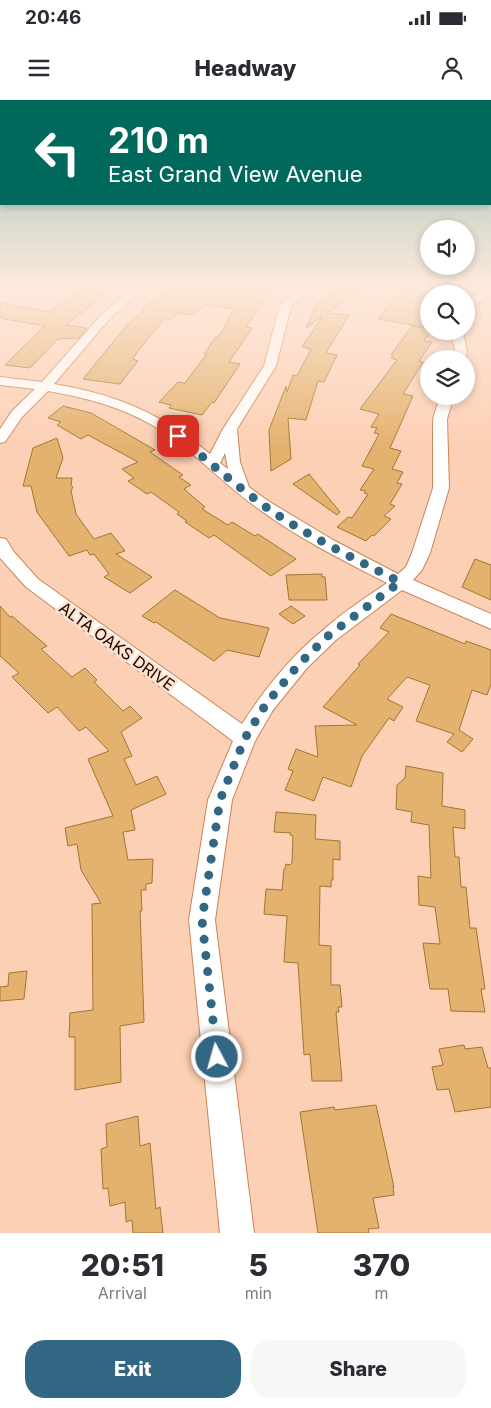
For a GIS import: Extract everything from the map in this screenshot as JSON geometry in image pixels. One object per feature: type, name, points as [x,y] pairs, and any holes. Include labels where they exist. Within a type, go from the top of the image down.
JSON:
[{"type":"street","points":[[0,439],[17,414],[46,385],[85,340]]},
{"type":"street","points":[[212,464],[217,450],[270,366],[277,340]]},
{"type":"street","points":[[0,381],[46,385],[91,394],[127,406],[161,424],[244,490],[305,532],[400,582],[491,622]]},
{"type":"street","points":[[237,1233],[202,920],[220,800],[245,738],[266,704],[300,663],[329,635],[400,582],[413,570],[421,553],[441,488],[440,419],[444,405]]},
{"type":"street","points":[[189,445],[230,429]]},
{"type":"street","points":[[230,429],[232,462],[244,490]]},
{"type":"street","name":"ALTA OAKS DRIVE","points":[[0,543],[7,555],[32,583],[245,738]]},
{"type":"building","points":[[30,340],[57,340],[30,368],[5,365]]},
{"type":"building","points":[[115,340],[147,340],[133,359],[138,361],[120,384],[83,379]]},
{"type":"building","points":[[214,340],[244,340],[229,362],[240,364],[214,403],[212,402],[202,415],[169,408],[171,405],[159,402],[178,382],[185,383],[207,354],[204,354]]},
{"type":"building","points":[[307,340],[334,340],[326,353],[337,355],[324,382],[318,381],[306,420],[288,418],[291,459],[271,471],[269,430],[286,386],[287,392],[293,375],[297,376],[311,349],[302,347]]},
{"type":"building","points":[[402,340],[432,342],[427,350],[420,350],[420,367],[403,394],[413,396],[390,448],[401,451],[392,469],[403,472],[397,483],[402,484],[390,504],[395,506],[384,516],[391,519],[374,536],[372,535],[366,541],[337,527],[348,517],[352,518],[368,494],[364,493],[366,491],[360,490],[374,469],[362,466],[379,434],[374,433],[377,428],[371,427],[379,414],[360,409],[397,360],[391,358],[393,356],[391,355]]},
{"type":"building","points":[[63,406],[91,413],[155,450],[150,452],[183,475],[179,477],[191,485],[184,489],[205,507],[202,509],[228,525],[232,522],[255,536],[258,534],[296,559],[271,576],[214,535],[209,538],[185,522],[187,521],[177,514],[179,512],[151,492],[147,494],[128,481],[134,478],[122,469],[138,462],[88,435],[81,439],[57,425],[61,422],[48,418]]},
{"type":"building","points":[[57,438],[63,458],[56,478],[72,478],[71,485],[73,487],[71,491],[76,514],[94,539],[111,533],[125,551],[116,554],[152,577],[130,593],[104,577],[109,574],[94,554],[90,555],[87,550],[69,556],[37,512],[31,486],[23,486],[33,448]]},
{"type":"building","points":[[309,474],[340,512],[337,515],[293,484]]},
{"type":"building","points":[[475,559],[491,565],[491,600],[462,587]]},
{"type":"building","points":[[322,574],[322,577],[325,577],[327,600],[289,600],[286,575]]},
{"type":"building","points":[[175,590],[220,618],[269,628],[259,657],[227,650],[214,661],[156,622],[154,623],[142,616]]},
{"type":"building","points":[[0,606],[10,617],[12,616],[47,646],[41,649],[72,677],[85,668],[97,680],[94,682],[123,711],[130,706],[142,718],[121,732],[132,756],[124,759],[136,785],[157,776],[166,794],[131,810],[135,830],[123,832],[128,860],[153,859],[152,883],[146,884],[146,890],[141,890],[144,1022],[120,1026],[121,1082],[75,1090],[75,1037],[69,1037],[70,1013],[93,1010],[92,904],[101,903],[81,870],[77,844],[68,846],[65,828],[113,816],[88,759],[109,751],[86,727],[79,731],[57,707],[48,713],[12,677],[19,673],[0,656]]},
{"type":"building","points":[[291,606],[305,616],[293,624],[279,614]]},
{"type":"building","points":[[391,614],[465,644],[466,641],[491,650],[491,684],[487,695],[472,690],[459,730],[473,739],[462,752],[447,742],[454,734],[416,721],[430,685],[407,677],[387,699],[403,707],[394,721],[389,718],[362,756],[351,787],[323,777],[314,801],[285,790],[293,771],[288,769],[296,749],[318,757],[315,726],[357,725],[323,707],[360,665],[358,664],[389,632],[380,628]]},
{"type":"building","points":[[406,766],[443,773],[442,806],[465,810],[465,829],[453,827],[455,857],[459,857],[461,887],[466,887],[470,928],[476,928],[485,989],[481,989],[485,1012],[451,1011],[448,989],[430,989],[423,943],[440,944],[435,907],[419,905],[418,876],[431,878],[429,825],[411,822],[412,812],[396,809],[397,785],[405,778]]},
{"type":"building","points":[[276,812],[316,815],[315,839],[340,841],[340,860],[333,859],[331,887],[320,886],[319,945],[331,946],[331,985],[340,985],[342,1007],[338,1007],[339,1012],[336,1012],[342,1081],[312,1081],[310,1054],[304,1055],[298,963],[284,962],[287,916],[264,914],[266,889],[282,890],[284,869],[286,864],[290,865],[292,863],[293,836],[290,835],[291,833],[274,832]]},
{"type":"building","points":[[27,971],[24,999],[0,1001],[0,987],[8,986],[9,973]]},
{"type":"building","points":[[464,1045],[465,1049],[482,1047],[488,1068],[491,1068],[491,1107],[455,1112],[449,1089],[437,1090],[432,1067],[443,1065],[439,1049]]},
{"type":"building","points":[[376,1105],[394,1187],[394,1195],[373,1198],[379,1228],[368,1229],[369,1233],[318,1233],[300,1112],[334,1107],[335,1110]]},
{"type":"building","points":[[138,1116],[140,1146],[150,1143],[156,1209],[160,1207],[163,1233],[133,1233],[132,1220],[126,1222],[125,1202],[110,1206],[108,1188],[103,1189],[101,1149],[107,1147],[106,1124]]},
{"type":"route","points":[[178,436],[273,512],[305,532],[400,582],[384,592],[329,635],[300,663],[266,704],[245,738],[220,800],[202,920],[217,1057]]}]
